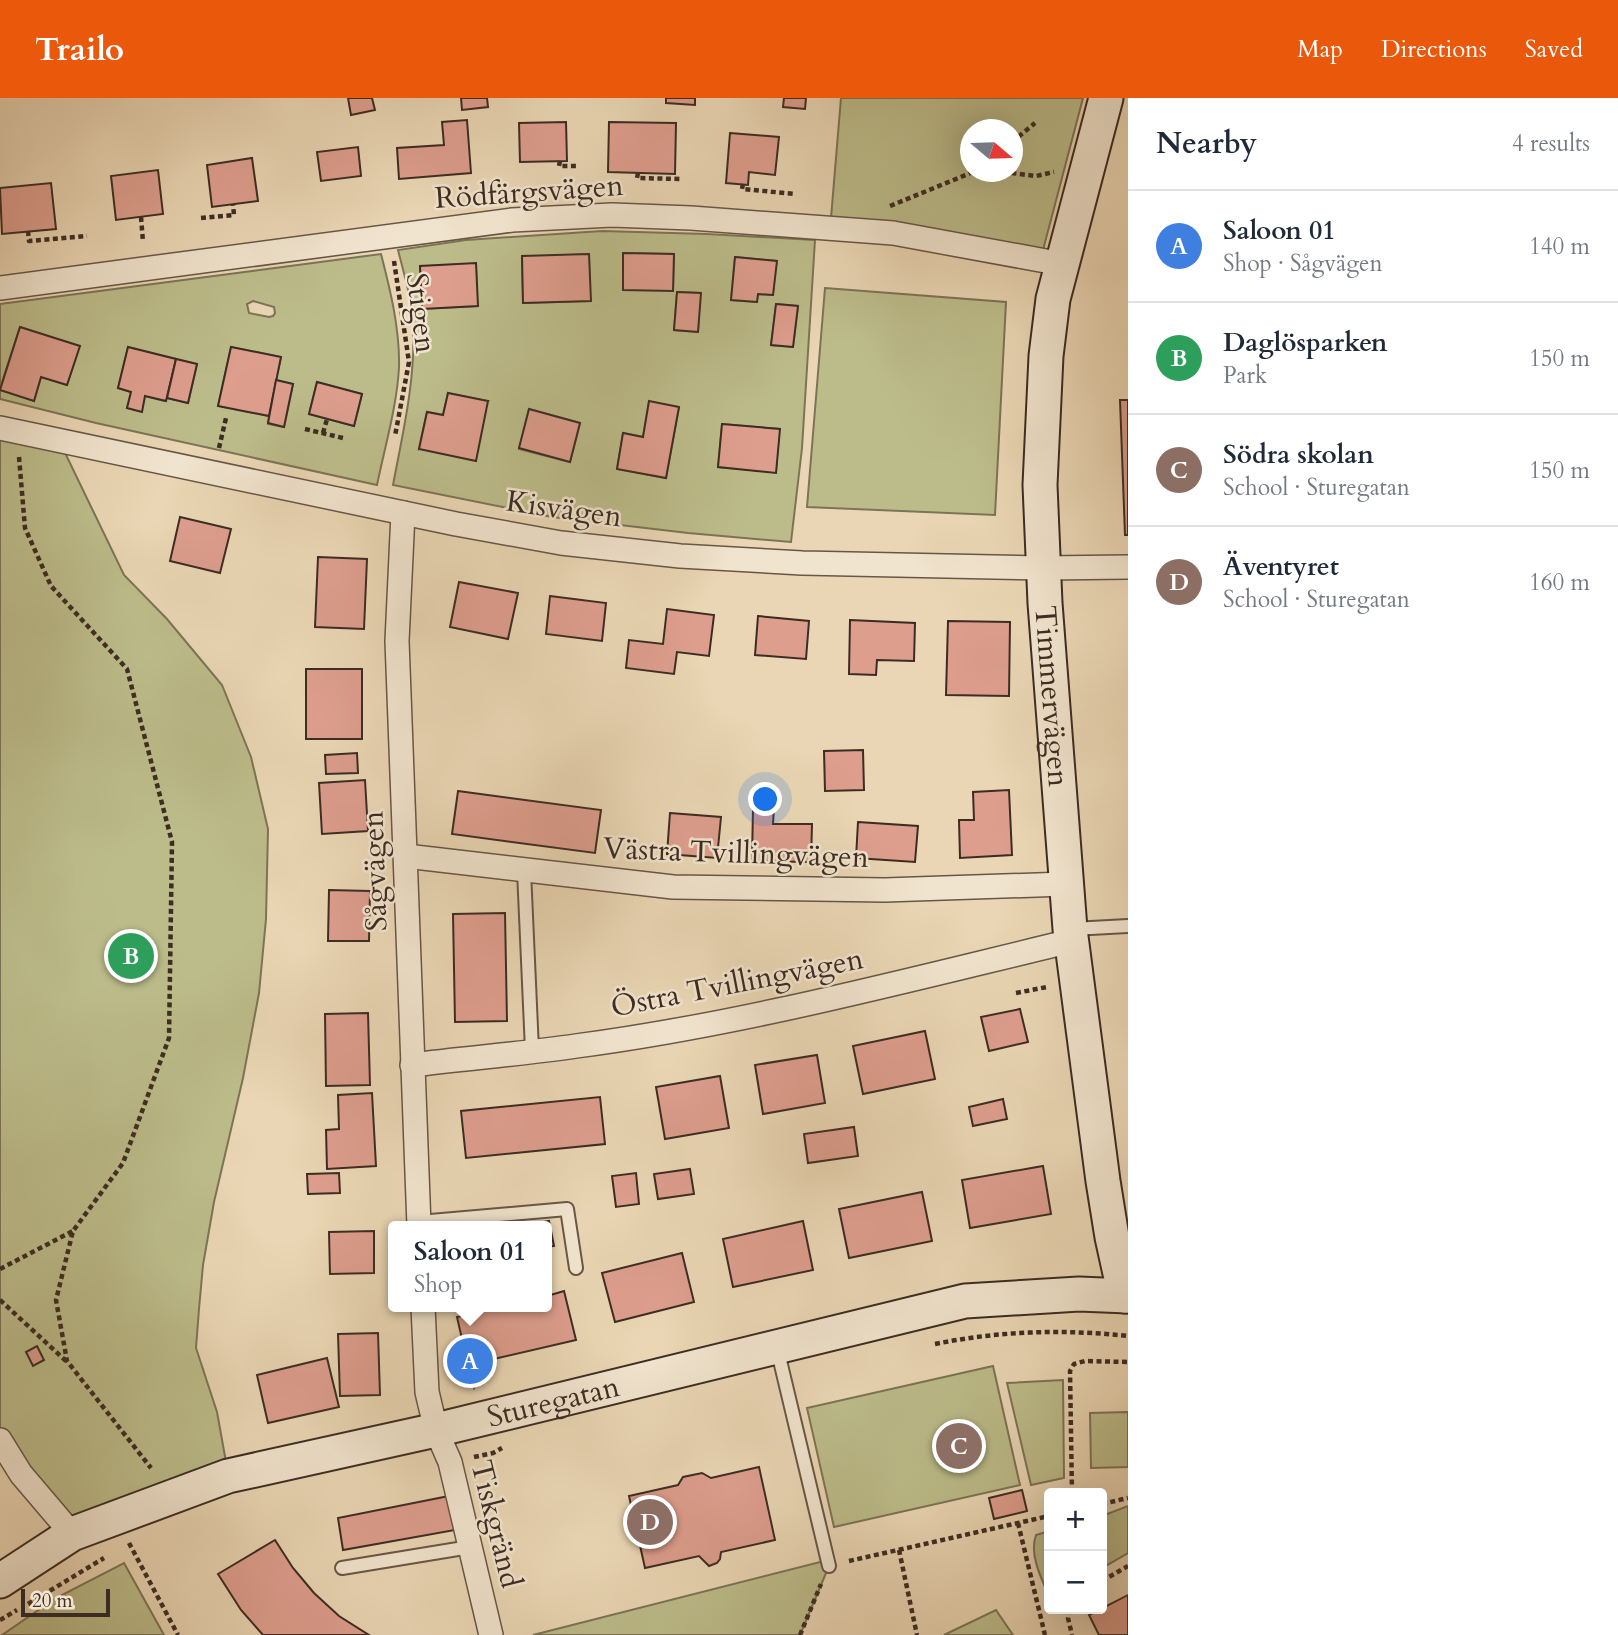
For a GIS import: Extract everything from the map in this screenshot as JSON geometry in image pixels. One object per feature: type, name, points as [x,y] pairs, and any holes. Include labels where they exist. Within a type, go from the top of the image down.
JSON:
[{"type":"street","name":"Timmervägen","points":[[1106,98],[1053,299],[1046,356],[1040,485],[1045,603],[1065,884],[1103,1181],[1112,1237],[1127,1296]]},
{"type":"street","name":"Rödfärgsvägen","points":[[0,288],[512,220],[612,215],[845,229],[932,239],[1062,264]]},
{"type":"street","name":"Kisvägen","points":[[8,430],[402,513],[561,543],[680,556],[802,563],[1128,567]]},
{"type":"street","name":"Sågvägen","points":[[402,513],[397,641],[419,1221]]},
{"type":"street","name":"Västra Tvillingvägen","points":[[406,856],[647,885],[748,890],[885,890],[1065,884]]},
{"type":"street","name":"Östra Tvillingvägen","points":[[412,1065],[575,1047],[742,1017],[848,995],[1071,935]]},
{"type":"street","name":"Sturegatan","points":[[0,1581],[72,1535],[228,1476],[436,1430],[965,1301],[1079,1294],[1127,1296]]},
{"type":"street","points":[[423,1312],[427,1392],[436,1430]]},
{"type":"street","name":"Tiskgränd","points":[[436,1430],[450,1462],[491,1635]]},
{"type":"street","points":[[0,1440],[21,1474],[72,1535]]},
{"type":"lane","points":[[524,871],[532,1050]]},
{"type":"lane","points":[[1071,935],[1128,926]]},
{"type":"lane","points":[[449,1221],[567,1209],[576,1268]]},
{"type":"lane","points":[[777,1346],[829,1566]]},
{"type":"lane","points":[[342,1568],[470,1547]]},
{"type":"path","points":[[1023,133],[1035,123]]},
{"type":"path","points":[[560,161],[559,166],[576,166]]},
{"type":"path","points":[[1023,174],[1036,176],[1088,164]]},
{"type":"path","points":[[638,173],[638,178],[680,179]]},
{"type":"path","points":[[845,229],[854,221],[960,177]]},
{"type":"path","points":[[743,184],[742,189],[796,194]]},
{"type":"path","points":[[201,218],[234,215],[233,204]]},
{"type":"path","points":[[28,232],[29,241],[87,236]]},
{"type":"path","name":"Stigen","points":[[390,236],[409,362],[395,436]]},
{"type":"path","points":[[323,433],[327,419]]},
{"type":"path","points":[[305,429],[343,438]]},
{"type":"path","points":[[8,430],[25,528],[51,586],[127,668],[172,842],[169,1038],[123,1163],[73,1231],[56,1300],[67,1362]]},
{"type":"path","points":[[1016,993],[1058,985]]},
{"type":"path","points":[[0,1269],[73,1231]]},
{"type":"path","points":[[0,1300],[67,1362],[151,1468]]},
{"type":"path","points":[[1072,1488],[1070,1371],[1074,1364],[1085,1361],[1128,1362]]},
{"type":"path","points":[[1107,1503],[1128,1498]]},
{"type":"path","points":[[800,1635],[829,1566],[1044,1517]]},
{"type":"path","points":[[1017,1523],[1045,1635]]},
{"type":"path","points":[[139,1538],[129,1543],[178,1635]]},
{"type":"path","points":[[899,1550],[917,1635]]},
{"type":"path","points":[[0,1620],[105,1557]]},
{"type":"path","points":[[1107,1578],[1128,1566]]},
{"type":"path","points":[[1068,1614],[1072,1635]]},
{"type":"green space","points":[[841,98],[1083,98],[1043,250],[831,218]]},
{"type":"green space","points":[[602,231],[815,240],[802,448],[791,542],[552,517],[393,485],[413,364],[411,305],[398,250],[466,240]],"holes":[[[623,253],[674,254],[673,290],[623,290]],[[589,254],[590,301],[523,303],[522,257]],[[735,257],[776,261],[773,295],[758,294],[757,302],[731,300]],[[476,264],[477,306],[422,309],[420,267]],[[677,292],[700,293],[698,332],[674,330]],[[776,304],[798,306],[793,347],[771,345]],[[448,393],[488,401],[419,449],[427,412],[443,415]],[[649,402],[679,407],[666,478],[617,469],[623,433],[643,437]],[[529,409],[580,423],[570,462],[519,449]],[[722,424],[779,429],[776,472],[718,467]]]},
{"type":"green space","points":[[381,254],[396,324],[399,367],[393,411],[377,485],[0,399],[0,390],[34,401],[41,377],[67,385],[79,347],[20,327],[0,388],[0,304]],"holes":[[[253,301],[274,307],[275,313],[269,317],[249,313],[247,304]],[[128,347],[197,364],[188,403],[145,396],[141,411],[127,408],[131,392],[118,388]],[[231,347],[281,357],[276,380],[293,384],[284,427],[268,424],[269,416],[218,406]],[[317,382],[362,394],[354,426],[309,414]]]},
{"type":"green space","points":[[825,288],[1006,302],[995,515],[807,507]]},
{"type":"green space","points":[[0,430],[54,430],[124,575],[167,619],[222,685],[251,757],[268,829],[266,919],[259,993],[243,1078],[214,1202],[203,1265],[196,1348],[217,1412],[226,1462],[71,1525],[0,1430]]},
{"type":"green space","points":[[993,1366],[1020,1485],[834,1527],[807,1408]]},
{"type":"green space","points":[[1063,1380],[1064,1478],[1031,1485],[1007,1383]]},
{"type":"green space","points":[[1128,1412],[1128,1467],[1091,1468],[1090,1413]]},
{"type":"green space","points":[[1128,1506],[1128,1553],[1107,1565],[1107,1551],[1107,1514]]},
{"type":"green space","points":[[1044,1533],[1044,1584],[1034,1550],[1036,1535]]},
{"type":"green space","points":[[820,1562],[829,1566],[800,1635],[533,1635]]},
{"type":"green space","points":[[124,1563],[164,1635],[2,1635],[56,1598]]},
{"type":"green space","points":[[996,1610],[1013,1635],[944,1635]]},
{"type":"building","points":[[348,98],[372,98],[375,110],[351,115]]},
{"type":"building","points":[[461,98],[487,98],[488,107],[462,110]]},
{"type":"building","points":[[666,98],[695,98],[695,105],[666,103]]},
{"type":"building","points":[[784,98],[806,98],[805,109],[783,107]]},
{"type":"building","points":[[467,120],[471,173],[399,179],[397,148],[444,145],[442,122]]},
{"type":"building","points":[[566,122],[567,161],[520,162],[519,123]]},
{"type":"building","points":[[609,122],[676,123],[675,174],[608,172]]},
{"type":"building","points":[[730,133],[779,137],[775,175],[749,172],[748,185],[726,183]]},
{"type":"building","points":[[358,147],[361,176],[321,181],[317,152]]},
{"type":"building","points":[[252,158],[258,201],[212,207],[207,165]]},
{"type":"building","points":[[158,170],[163,214],[116,220],[111,176]]},
{"type":"building","points":[[51,183],[56,229],[2,234],[0,188]]},
{"type":"building","points":[[623,253],[674,254],[673,291],[623,290]]},
{"type":"building","points":[[589,254],[591,301],[523,303],[522,256]]},
{"type":"building","points":[[735,257],[777,261],[773,295],[758,294],[757,302],[731,300]]},
{"type":"building","points":[[476,263],[478,306],[422,309],[420,266]]},
{"type":"building","points":[[677,292],[701,293],[698,332],[674,330]]},
{"type":"building","points":[[776,304],[798,306],[793,347],[771,345]]},
{"type":"building","points":[[20,327],[80,346],[67,385],[41,377],[34,401],[0,390]]},
{"type":"building","points":[[128,347],[176,359],[166,401],[145,396],[142,412],[127,408],[131,392],[118,388]]},
{"type":"building","points":[[231,347],[281,357],[269,416],[218,406]]},
{"type":"building","points":[[176,359],[197,364],[188,403],[167,398]]},
{"type":"building","points":[[276,380],[293,384],[284,427],[268,423]]},
{"type":"building","points":[[317,382],[362,394],[354,426],[309,414]]},
{"type":"building","points":[[448,393],[488,401],[476,461],[419,449],[427,412],[443,415]]},
{"type":"building","points":[[1120,400],[1128,400],[1128,535],[1125,535]]},
{"type":"building","points":[[649,401],[679,407],[666,478],[617,469],[623,433],[643,437]]},
{"type":"building","points":[[529,409],[580,423],[570,462],[519,448]]},
{"type":"building","points":[[722,424],[780,429],[776,473],[718,467]]},
{"type":"building","points":[[180,517],[231,529],[220,573],[170,561]]},
{"type":"building","points":[[318,557],[367,559],[364,629],[315,627]]},
{"type":"building","points":[[459,582],[518,593],[508,639],[450,627]]},
{"type":"building","points":[[550,596],[606,603],[602,641],[546,634]]},
{"type":"building","points":[[667,609],[714,615],[709,656],[677,652],[674,674],[626,668],[629,640],[663,644]]},
{"type":"building","points":[[758,616],[809,621],[806,659],[755,655]]},
{"type":"building","points":[[850,620],[915,623],[914,661],[877,660],[876,675],[849,674]]},
{"type":"building","points":[[948,621],[1010,622],[1009,696],[946,695]]},
{"type":"building","points":[[306,669],[362,669],[362,739],[306,739]]},
{"type":"building","points":[[863,750],[864,790],[825,791],[824,751]]},
{"type":"building","points":[[357,753],[358,773],[326,774],[325,755]]},
{"type":"building","points":[[365,780],[368,831],[322,834],[319,783]]},
{"type":"building","points":[[1009,790],[1012,855],[960,858],[959,820],[974,820],[973,792]]},
{"type":"building","points":[[458,791],[601,810],[595,853],[452,834]]},
{"type":"building","points":[[753,808],[774,808],[773,824],[812,824],[811,862],[752,861]]},
{"type":"building","points":[[670,813],[721,817],[717,858],[667,854]]},
{"type":"building","points":[[858,822],[918,826],[915,862],[856,858]]},
{"type":"building","points":[[329,890],[370,891],[369,941],[328,941]]},
{"type":"building","points":[[505,913],[507,1021],[455,1022],[453,914]]},
{"type":"building","points":[[1020,1009],[1028,1042],[989,1051],[981,1017]]},
{"type":"building","points":[[368,1013],[370,1085],[326,1086],[325,1014]]},
{"type":"building","points":[[925,1031],[935,1079],[863,1094],[853,1046]]},
{"type":"building","points":[[817,1055],[825,1103],[763,1114],[755,1065]]},
{"type":"building","points":[[720,1076],[729,1128],[665,1139],[656,1087]]},
{"type":"building","points":[[372,1093],[376,1166],[327,1169],[326,1130],[339,1129],[338,1095]]},
{"type":"building","points":[[600,1097],[605,1144],[466,1158],[461,1111]]},
{"type":"building","points":[[1003,1099],[1007,1119],[973,1126],[969,1107]]},
{"type":"building","points":[[854,1127],[858,1156],[808,1163],[804,1134]]},
{"type":"building","points":[[1043,1166],[1051,1214],[970,1228],[962,1180]]},
{"type":"building","points":[[690,1169],[694,1194],[658,1199],[654,1174]]},
{"type":"building","points":[[339,1173],[340,1193],[308,1194],[307,1174]]},
{"type":"building","points":[[636,1173],[639,1204],[616,1207],[612,1176]]},
{"type":"building","points":[[922,1192],[932,1241],[849,1258],[839,1209]]},
{"type":"building","points":[[803,1221],[813,1270],[733,1287],[723,1239]]},
{"type":"building","points":[[374,1231],[374,1273],[330,1274],[329,1232]]},
{"type":"building","points":[[682,1253],[694,1302],[615,1322],[602,1273]]},
{"type":"building","points":[[564,1291],[576,1340],[468,1365],[457,1317],[479,1312],[552,1312],[552,1295]]},
{"type":"building","points":[[378,1333],[380,1395],[340,1396],[338,1334]]},
{"type":"building","points":[[37,1346],[44,1360],[33,1366],[26,1352]]},
{"type":"building","points":[[327,1358],[339,1407],[268,1423],[257,1375]]},
{"type":"building","points":[[759,1467],[775,1540],[721,1552],[717,1563],[709,1566],[699,1556],[645,1568],[629,1496],[678,1485],[683,1477],[702,1473],[711,1478]]},
{"type":"building","points":[[1022,1490],[1027,1511],[994,1519],[989,1498]]},
{"type":"building","points":[[449,1496],[455,1530],[343,1550],[338,1518]]},
{"type":"building","points":[[275,1540],[314,1593],[339,1616],[369,1635],[263,1635],[241,1610],[218,1574]]},
{"type":"building","points":[[1128,1595],[1128,1635],[1099,1635],[1089,1615],[1107,1614],[1107,1606]]},
{"type":"place","name":"Daglösparken","points":[[131,956]]},
{"type":"place","name":"Saloon 01","points":[[470,1361]]},
{"type":"place","name":"Södra skolan","points":[[959,1446]]},
{"type":"place","name":"Äventyret","points":[[650,1522]]}]
